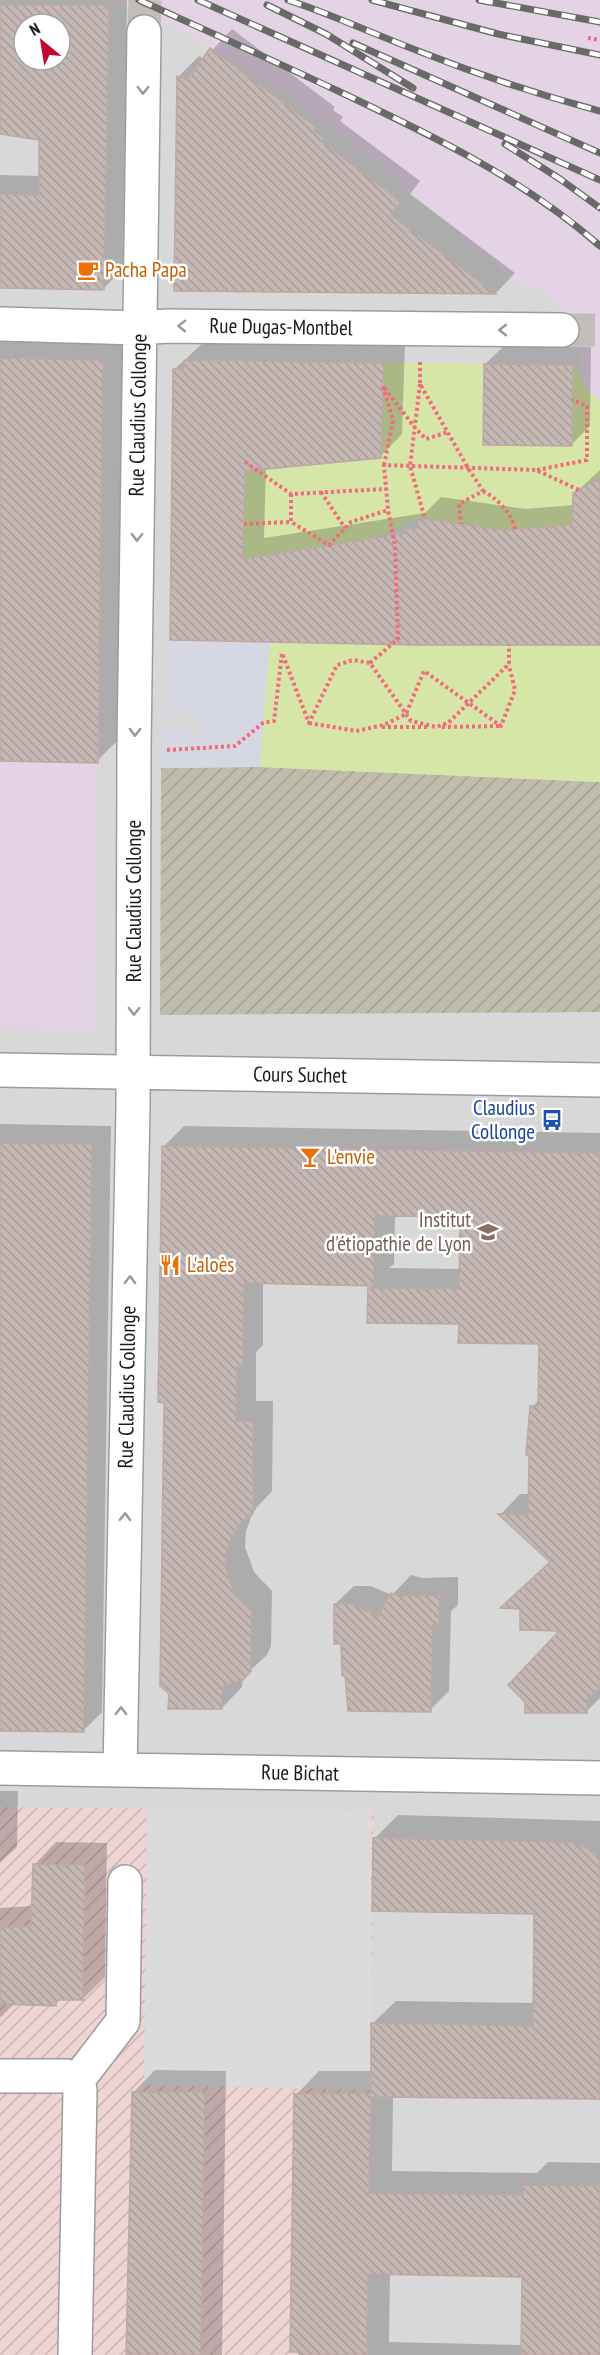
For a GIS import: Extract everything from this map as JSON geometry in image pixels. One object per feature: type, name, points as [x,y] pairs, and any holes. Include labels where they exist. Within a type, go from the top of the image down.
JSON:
[{"type":"street","name":"Rue Claudius Collonge","points":[[120,1770],[133,1072],[134,748],[144,32]]},
{"type":"street","name":"Rue Dugas-Montbel","points":[[0,324],[562,330]]},
{"type":"street","name":"Cours Suchet","points":[[0,1070],[600,1080]]},
{"type":"street","name":"Rue Bichat","points":[[0,1768],[600,1778]]},
{"type":"street","points":[[77,2080],[134,2020],[125,1882]]},
{"type":"street","points":[[0,2076],[67,2076],[77,2080]]},
{"type":"street","points":[[75,2355],[80,2090],[77,2080]]},
{"type":"path","points":[[588,38],[600,40]]},
{"type":"path","points":[[422,329],[420,384],[410,466],[425,519]]},
{"type":"path","points":[[420,384],[483,491],[495,497],[514,523],[515,529]]},
{"type":"path","points":[[370,663],[398,639],[395,546],[388,510],[384,465],[393,421],[383,386],[426,439],[448,432]]},
{"type":"path","points":[[384,465],[536,470],[587,460],[587,406],[572,399]]},
{"type":"path","points":[[245,462],[291,494],[386,489]]},
{"type":"path","points":[[536,470],[579,490]]},
{"type":"path","points":[[461,524],[459,504],[483,491]]},
{"type":"path","points":[[321,492],[345,528]]},
{"type":"path","points":[[291,494],[291,522]]},
{"type":"path","points":[[244,524],[291,522],[329,545],[351,522],[388,510]]},
{"type":"path","points":[[501,726],[515,690],[509,664],[509,645]]},
{"type":"path","points":[[134,748],[162,750],[235,746],[263,723],[274,721],[282,653],[309,723]]},
{"type":"path","points":[[309,723],[338,665],[353,660],[370,663],[411,721],[436,727],[448,723],[509,664]]},
{"type":"path","points":[[309,723],[356,731],[384,725],[406,714],[424,671],[501,726]]},
{"type":"path","points":[[370,728],[501,726]]},
{"type":"shaded area","points":[[0,0],[600,0],[600,2355],[0,2355]]},
{"type":"shaded area","points":[[113,0],[600,0],[600,399],[585,386],[580,358],[565,312],[543,290],[520,285],[360,148],[285,93],[190,36]]},
{"type":"shaded area","points":[[0,358],[103,360],[94,1029],[0,1027]]},
{"type":"shaded area","points":[[170,640],[270,642],[260,767],[161,768],[163,728],[197,734],[200,725],[189,706],[164,720]]},
{"type":"shaded area","points":[[260,767],[600,782],[600,1012],[160,1015],[161,768]]},
{"type":"shaded area","points":[[0,1807],[374,1810],[366,2355],[0,2355]]},
{"type":"shaded area","points":[[147,1808],[371,1810],[371,2090],[144,2085]]},
{"type":"green space","points":[[384,363],[484,364],[483,445],[572,446],[573,365],[585,386],[600,402],[600,478],[573,493],[572,525],[503,530],[418,518],[375,538],[283,552],[280,564],[243,564],[245,434],[283,467],[381,457]]},
{"type":"green space","points":[[270,642],[600,645],[600,782],[260,767]]},
{"type":"building","points":[[0,5],[109,5],[104,290],[0,288],[0,194],[39,195],[39,140],[0,134]]},
{"type":"building","points":[[210,48],[316,127],[314,131],[324,138],[321,141],[401,202],[391,215],[496,294],[174,291],[177,76],[187,80]]},
{"type":"building","points":[[0,358],[103,360],[98,763],[0,761]]},
{"type":"building","points":[[184,360],[384,363],[381,458],[245,471],[243,559],[406,533],[407,529],[417,528],[418,518],[503,530],[572,525],[573,493],[600,478],[600,645],[416,645],[170,640],[173,369],[183,369]]},
{"type":"building","points":[[484,364],[573,365],[572,446],[483,445]]},
{"type":"building","points":[[0,1143],[92,1144],[84,1732],[0,1731]]},
{"type":"building","points":[[162,1146],[600,1153],[600,1688],[588,1699],[587,1713],[525,1713],[525,1702],[508,1685],[559,1631],[520,1630],[520,1609],[500,1608],[550,1562],[498,1514],[528,1514],[529,1455],[526,1455],[530,1406],[538,1406],[539,1344],[458,1343],[459,1324],[367,1323],[368,1288],[459,1289],[460,1217],[375,1216],[374,1286],[244,1283],[243,1367],[237,1367],[236,1421],[253,1421],[253,1513],[240,1524],[231,1539],[226,1553],[226,1568],[234,1593],[252,1612],[251,1671],[243,1680],[223,1686],[222,1709],[168,1709],[169,1694],[160,1686],[164,1403],[158,1402]]},
{"type":"building","points":[[391,1593],[402,1596],[440,1595],[439,1625],[433,1625],[431,1712],[348,1711],[345,1676],[342,1676],[341,1644],[334,1644],[334,1604],[352,1604],[378,1616]]},
{"type":"building","points":[[373,1838],[572,1842],[589,1849],[600,1860],[600,2099],[371,2097],[369,2193],[523,2195],[523,2185],[600,2186],[600,2355],[521,2355],[522,2277],[368,2274],[367,2355],[299,2355],[299,2352],[290,2352],[294,2094],[371,2093],[371,2023],[533,2026],[534,1914],[372,1911]]},
{"type":"building","points":[[33,1864],[85,1865],[83,2000],[56,2000],[56,2006],[0,2004],[0,1928],[31,1926]]},
{"type":"building","points":[[132,2092],[205,2092],[201,2355],[126,2355]]},
{"type":"tunnel","points":[[144,32],[145,0]]},
{"type":"tunnel","points":[[562,330],[600,330]]},
{"type":"railway","points":[[139,0],[441,141],[540,200],[600,246]]},
{"type":"railway","points":[[198,0],[600,180]]},
{"type":"railway","points":[[288,0],[465,69],[600,111]]},
{"type":"railway","points":[[372,0],[498,34],[600,55]]},
{"type":"railway","points":[[479,0],[600,22]]},
{"type":"railway","points":[[267,5],[326,34],[413,88]]},
{"type":"railway","points":[[353,43],[600,153]]},
{"type":"railway","points":[[505,144],[600,208]]},
{"type":"place","name":"Pacha Papa","points":[[88,270]]},
{"type":"place","name":"Claudius Collonge","points":[[552,1120]]},
{"type":"place","name":"L'envie","points":[[310,1157]]},
{"type":"place","name":"Institut d'étiopathie de Lyon","points":[[488,1232]]},
{"type":"place","name":"L'aloès","points":[[170,1265]]}]
